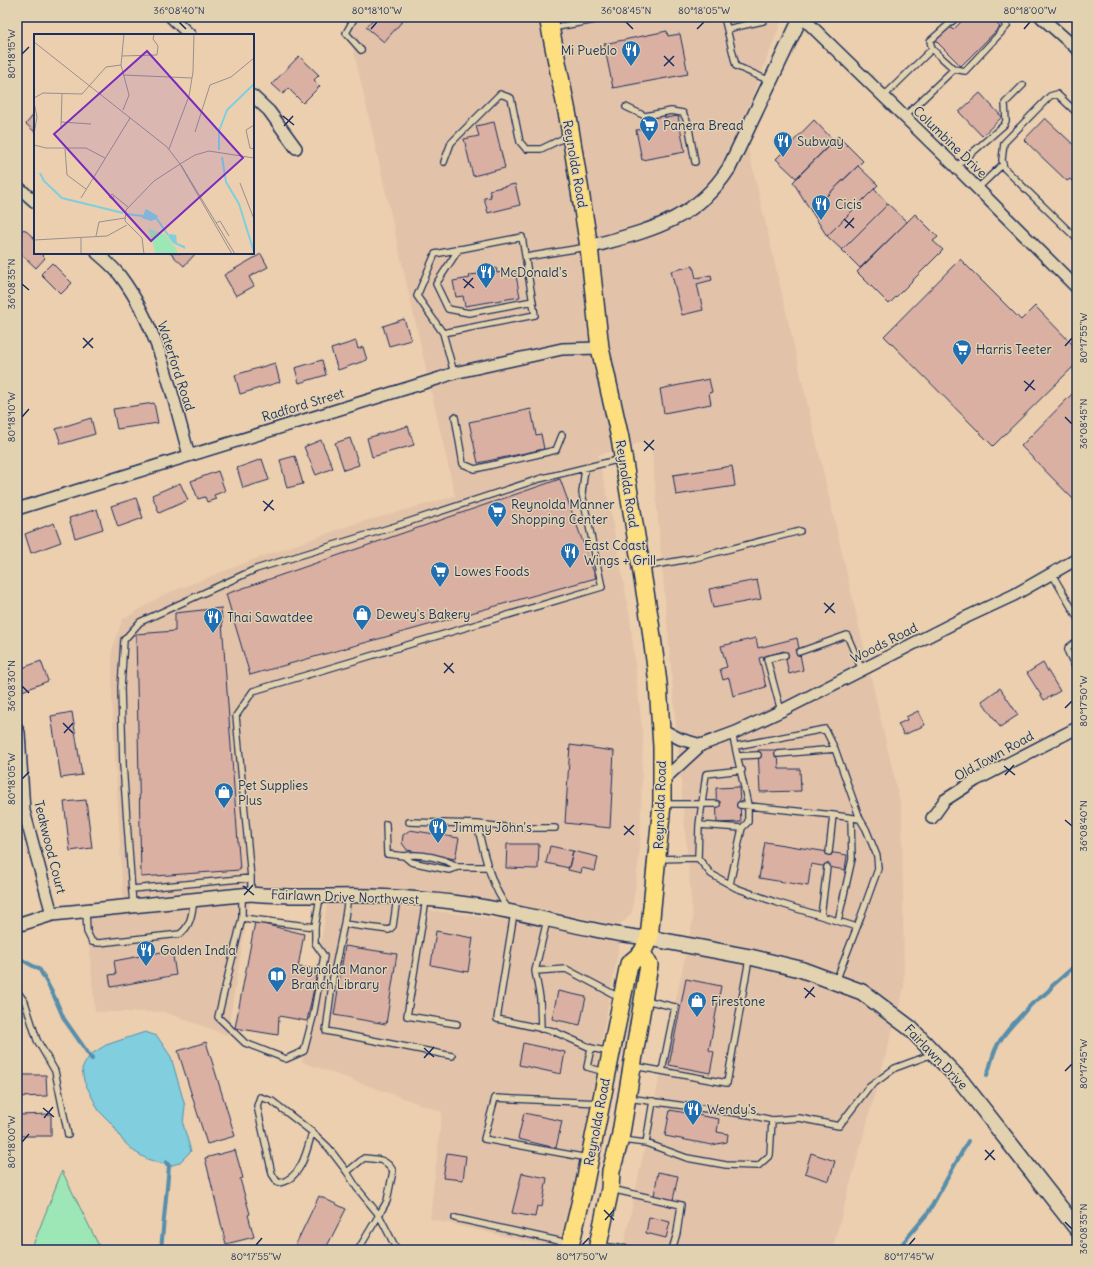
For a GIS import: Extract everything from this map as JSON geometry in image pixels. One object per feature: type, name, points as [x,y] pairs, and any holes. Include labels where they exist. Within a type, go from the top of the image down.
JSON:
[{"type":"main road","name":"Reynolda Road","points":[[549,22],[589,247],[600,348],[620,438],[641,567],[658,683],[661,729],[662,804],[658,859],[646,946],[649,965],[620,1139],[611,1171],[610,1189],[597,1248]]},
{"type":"main road","name":"Reynolda Road","points":[[569,1247],[590,1159],[610,1052],[629,964],[646,946]]},
{"type":"main road","name":"Fairlawn Drive","points":[[646,946],[750,957],[800,968],[862,992],[910,1028],[961,1081],[1077,1229]]},
{"type":"street","points":[[171,17],[189,34]]},
{"type":"street","points":[[589,247],[642,233],[676,219],[708,196],[729,168],[801,17]]},
{"type":"street","name":"Columbine Drive","points":[[801,17],[1075,282]]},
{"type":"street","points":[[1041,17],[1076,47]]},
{"type":"street","points":[[254,97],[269,111],[296,148]]},
{"type":"street","points":[[17,186],[34,201]]},
{"type":"street","name":"Waterford Road","points":[[98,254],[121,277],[149,325],[189,454]]},
{"type":"street","name":"Radford Street","points":[[17,509],[189,454],[454,373],[562,349],[600,348]]},
{"type":"street","name":"Woods Road","points":[[662,780],[701,745],[781,711],[1014,595],[1077,559]]},
{"type":"street","name":"Old Town Road","points":[[932,818],[945,800],[976,780],[1077,728]]},
{"type":"street","name":"Teakwood Court","points":[[17,729],[19,733],[24,811],[52,914]]},
{"type":"street","points":[[661,729],[680,739],[701,745]]},
{"type":"street","name":"Fairlawn Drive Northwest","points":[[17,925],[52,914],[246,894],[320,897],[397,897],[461,903],[512,912],[621,935],[646,946]]},
{"type":"lane","points":[[354,17],[346,33],[361,50]]},
{"type":"lane","points":[[549,22],[612,17]]},
{"type":"lane","points":[[724,17],[736,66],[771,81]]},
{"type":"lane","points":[[957,17],[930,41],[932,49],[954,70],[965,71],[1007,26],[998,17]]},
{"type":"lane","points":[[727,29],[763,21]]},
{"type":"lane","points":[[883,97],[932,49]]},
{"type":"lane","points":[[904,117],[954,70]]},
{"type":"lane","points":[[956,167],[1004,125],[1006,121],[1005,103],[1023,84]]},
{"type":"lane","points":[[444,162],[451,143],[500,94],[511,98],[520,142],[526,149],[541,149],[570,135]]},
{"type":"lane","points":[[1077,113],[1056,94],[1050,96],[1004,143],[1002,150],[1004,168],[1077,240]]},
{"type":"lane","points":[[626,107],[645,116],[671,111],[684,113],[688,122],[695,162]]},
{"type":"lane","points":[[978,188],[1003,164]]},
{"type":"lane","points":[[443,333],[535,315],[522,237],[435,254],[417,296],[443,333],[454,373]]},
{"type":"lane","points":[[526,257],[589,247]]},
{"type":"lane","points":[[459,249],[436,284],[448,309],[469,313],[533,301]]},
{"type":"lane","points":[[455,417],[464,464],[475,469],[556,450],[562,434]]},
{"type":"lane","points":[[133,906],[123,765],[121,688],[124,640],[140,622],[256,570],[540,479],[623,459]]},
{"type":"lane","points":[[320,897],[315,928],[315,943],[324,956],[313,1017],[304,1051],[286,1059],[245,1043],[218,1018],[251,878],[236,716],[253,691],[602,587],[582,493],[585,468]]},
{"type":"lane","points":[[641,567],[695,558],[800,531]]},
{"type":"lane","points":[[1052,574],[1077,617]]},
{"type":"lane","points":[[799,652],[847,635],[862,670]]},
{"type":"lane","points":[[1077,641],[1068,648],[1068,652],[1077,671]]},
{"type":"lane","points":[[781,711],[767,659],[785,655]]},
{"type":"lane","points":[[736,746],[825,729],[835,749],[860,819],[866,829],[877,856],[878,869],[836,981]]},
{"type":"lane","points":[[730,884],[742,828],[748,822],[748,805],[742,770],[732,733]]},
{"type":"lane","points":[[778,754],[835,749]]},
{"type":"lane","points":[[738,756],[758,755]]},
{"type":"lane","points":[[742,770],[706,774],[698,858],[710,874],[730,884],[775,902],[857,927]]},
{"type":"lane","points":[[662,804],[717,804]]},
{"type":"lane","points":[[740,805],[860,819]]},
{"type":"lane","points":[[829,852],[833,815]]},
{"type":"lane","points":[[838,922],[852,859],[851,818]]},
{"type":"lane","points":[[409,822],[477,824],[514,828],[555,828]]},
{"type":"lane","points":[[386,824],[386,854],[404,856],[412,854],[448,860],[458,866]]},
{"type":"lane","points":[[477,824],[488,867],[500,897],[512,912],[497,1019],[553,1031],[591,1048],[610,1052]]},
{"type":"lane","points":[[700,825],[742,828]]},
{"type":"lane","points":[[404,856],[411,862],[449,870],[458,866],[488,867]]},
{"type":"lane","points":[[658,859],[698,858]]},
{"type":"lane","points":[[821,916],[827,867]]},
{"type":"lane","points":[[132,889],[251,878]]},
{"type":"lane","points":[[348,896],[333,977],[326,1031],[452,1056]]},
{"type":"lane","points":[[344,924],[389,930],[393,926],[397,897]]},
{"type":"lane","points":[[86,910],[87,932],[92,942],[98,943],[180,934],[187,929],[194,900]]},
{"type":"lane","points":[[426,900],[407,1016],[457,1024]]},
{"type":"lane","points":[[242,918],[315,928]]},
{"type":"lane","points":[[541,1029],[540,998],[535,971],[547,920]]},
{"type":"lane","points":[[632,1065],[727,1083],[750,957]]},
{"type":"lane","points":[[535,971],[566,969],[622,998]]},
{"type":"lane","points":[[17,991],[25,1002],[37,1040],[55,1071],[68,1135]]},
{"type":"lane","points":[[643,1000],[675,1007],[662,1071]]},
{"type":"lane","points":[[591,1048],[587,1067],[607,1072]]},
{"type":"lane","points":[[626,1098],[750,1115],[772,1120],[799,1118],[839,1126],[868,1088],[895,1068],[934,1053]]},
{"type":"lane","points":[[312,1132],[309,1145],[296,1173],[287,1182],[278,1183],[272,1174],[257,1106],[260,1097],[272,1101],[312,1132],[328,1147],[348,1172],[357,1188],[379,1215],[397,1250]]},
{"type":"lane","points":[[590,1159],[484,1139],[495,1098],[600,1103]]},
{"type":"lane","points":[[646,1143],[653,1101]]},
{"type":"lane","points":[[620,1139],[646,1143],[687,1158],[726,1166],[758,1166],[770,1155],[772,1120]]},
{"type":"lane","points":[[348,1172],[364,1158],[381,1159],[390,1166],[393,1171],[387,1201],[358,1250]]},
{"type":"lane","points":[[610,1189],[681,1205],[677,1233],[672,1250]]},
{"type":"lane","points":[[455,1218],[569,1247]]},
{"type":"lane","points":[[597,1248],[638,1250]]},
{"type":"shaded area","points":[[346,17],[783,17],[742,122],[902,811],[904,988],[832,1250],[623,1250],[693,919],[651,440],[598,455],[610,508],[630,618],[643,737],[640,849],[632,912],[626,920],[616,925],[484,898],[416,889],[240,886],[123,898],[112,698],[112,650],[122,620],[163,595],[250,561],[351,525],[455,496]]},
{"type":"shaded area","points":[[251,894],[227,1035],[164,1012],[95,1012],[86,910]]},
{"type":"shaded area","points":[[328,897],[621,935],[563,1250],[430,1219],[442,1112],[302,1062]]},
{"type":"green space","points":[[62,1171],[101,1250],[31,1250]]},
{"type":"water","points":[[145,1032],[157,1036],[171,1057],[185,1106],[183,1124],[191,1151],[179,1163],[169,1166],[147,1159],[135,1152],[123,1141],[113,1125],[99,1111],[84,1081],[82,1068],[90,1055],[106,1045]]},
{"type":"building","points":[[375,17],[406,17],[384,42],[366,27]]},
{"type":"building","points":[[966,17],[990,17],[1000,27],[961,66],[935,40],[950,27],[953,30]]},
{"type":"building","points":[[667,31],[668,36],[680,34],[688,74],[613,88],[604,44]]},
{"type":"building","points":[[299,56],[319,75],[314,80],[320,86],[303,103],[288,88],[283,94],[272,84]]},
{"type":"building","points":[[980,93],[1002,117],[982,136],[959,112]]},
{"type":"building","points":[[34,114],[34,131],[26,124]]},
{"type":"building","name":"Panera Bread","points":[[664,115],[665,118],[678,116],[685,152],[642,160],[636,130],[645,129],[643,119]]},
{"type":"building","points":[[1045,118],[1077,148],[1077,186],[1070,179],[1067,181],[1024,140]]},
{"type":"building","points":[[814,120],[834,141],[796,178],[776,159]]},
{"type":"building","points":[[494,122],[505,168],[473,176],[464,139],[479,136],[476,126]]},
{"type":"building","points":[[838,136],[863,161],[811,211],[793,182]]},
{"type":"building","points":[[858,166],[878,185],[827,236],[811,211]]},
{"type":"building","points":[[515,184],[520,205],[488,213],[484,198],[491,197],[489,190]]},
{"type":"building","points":[[874,189],[888,204],[842,250],[827,236]]},
{"type":"building","points":[[888,204],[907,222],[860,268],[842,250]]},
{"type":"building","points":[[915,214],[938,237],[933,241],[943,250],[889,304],[857,272]]},
{"type":"building","points":[[24,229],[34,238],[34,254],[41,254],[45,258],[36,268],[17,250],[17,236]]},
{"type":"building","points":[[171,254],[195,254],[184,266]]},
{"type":"building","points":[[261,254],[268,267],[249,277],[254,286],[236,296],[224,275]]},
{"type":"building","points":[[960,259],[1021,320],[1035,306],[1077,349],[1077,363],[993,446],[884,336]]},
{"type":"building","points":[[52,263],[72,283],[61,294],[41,274]]},
{"type":"building","points":[[693,266],[696,278],[711,275],[712,280],[697,284],[703,310],[682,315],[671,271]]},
{"type":"building","name":"McDonald's","points":[[496,268],[497,273],[515,270],[520,297],[465,306],[463,296],[456,297],[453,281],[470,278],[469,275],[479,274],[478,271]]},
{"type":"building","points":[[404,319],[411,340],[389,346],[383,326]]},
{"type":"building","points":[[356,341],[358,349],[363,347],[367,360],[338,370],[331,349]]},
{"type":"building","points":[[322,360],[326,375],[299,383],[295,368]]},
{"type":"building","points":[[275,363],[280,382],[240,394],[235,375]]},
{"type":"building","points":[[709,379],[712,392],[709,393],[711,404],[664,413],[660,389]]},
{"type":"building","points":[[1077,389],[1077,503],[1021,446]]},
{"type":"building","points":[[154,403],[158,423],[117,429],[113,409]]},
{"type":"building","points":[[531,409],[536,435],[541,434],[544,449],[478,463],[469,422]]},
{"type":"building","points":[[91,418],[95,434],[61,444],[56,429]]},
{"type":"building","points":[[408,426],[414,445],[372,457],[367,438]]},
{"type":"building","points":[[350,438],[359,465],[344,470],[335,443]]},
{"type":"building","points":[[321,440],[333,468],[316,475],[304,447]]},
{"type":"building","points":[[295,456],[303,484],[287,488],[280,460]]},
{"type":"building","points":[[262,459],[269,480],[243,488],[237,468]]},
{"type":"building","points":[[732,466],[735,486],[676,495],[673,475]]},
{"type":"building","points":[[218,471],[225,491],[214,495],[216,499],[207,502],[205,497],[198,499],[191,481]]},
{"type":"building","name":"Reynolda Manner Shopping Center","points":[[560,479],[596,578],[250,675],[226,594]]},
{"type":"building","points":[[180,483],[188,500],[159,513],[152,495]]},
{"type":"building","points":[[136,498],[143,518],[118,527],[111,506]]},
{"type":"building","points":[[97,509],[103,529],[75,538],[69,518]]},
{"type":"building","points":[[54,523],[61,542],[31,553],[25,534]]},
{"type":"building","points":[[757,580],[761,599],[713,608],[709,589]]},
{"type":"building","points":[[221,608],[240,870],[141,877],[136,634],[175,631],[175,613]]},
{"type":"building","points":[[756,638],[758,648],[797,638],[803,670],[789,674],[784,651],[759,658],[766,687],[733,696],[729,678],[723,680],[720,669],[727,667],[721,646]]},
{"type":"building","points":[[41,661],[48,681],[17,693],[17,670]]},
{"type":"building","points":[[1043,663],[1060,691],[1044,700],[1027,673]]},
{"type":"building","points":[[1000,688],[1018,715],[1000,727],[982,701]]},
{"type":"building","points":[[918,711],[925,725],[904,735],[898,724],[907,720],[906,717]]},
{"type":"building","points":[[72,712],[82,775],[61,778],[51,716]]},
{"type":"building","points":[[570,745],[614,751],[610,828],[565,823]]},
{"type":"building","points":[[758,750],[778,750],[779,769],[800,769],[801,791],[760,792]]},
{"type":"building","points":[[739,787],[741,822],[717,823],[716,788]]},
{"type":"building","points":[[86,800],[92,848],[70,851],[64,802]]},
{"type":"building","points":[[410,830],[459,838],[455,859],[407,850],[402,843],[403,835]]},
{"type":"building","points":[[765,842],[847,855],[845,870],[811,864],[808,886],[759,878]]},
{"type":"building","points":[[507,844],[539,844],[538,869],[506,868]]},
{"type":"building","points":[[550,846],[573,851],[569,868],[546,863]]},
{"type":"building","points":[[573,851],[598,857],[595,871],[582,868],[581,873],[568,870]]},
{"type":"building","name":"Reynolda Manor Branch Library","points":[[255,922],[304,934],[298,967],[318,969],[307,1021],[279,1016],[278,1035],[235,1028]]},
{"type":"building","points":[[436,931],[473,938],[468,972],[431,965]]},
{"type":"building","points":[[345,946],[397,954],[386,1024],[334,1015]]},
{"type":"building","points":[[172,950],[176,975],[111,987],[109,975],[116,974],[114,961]]},
{"type":"building","name":"Firestone","points":[[686,979],[721,986],[709,1050],[714,1052],[710,1073],[669,1065]]},
{"type":"building","points":[[558,991],[586,997],[580,1025],[552,1019]]},
{"type":"building","points":[[206,1042],[235,1136],[207,1144],[178,1051]]},
{"type":"building","points":[[523,1043],[565,1052],[561,1074],[519,1065]]},
{"type":"building","points":[[17,1075],[46,1075],[47,1096],[17,1097]]},
{"type":"building","name":"Wendy's","points":[[670,1110],[719,1119],[717,1132],[728,1134],[727,1142],[712,1145],[665,1136]]},
{"type":"building","points":[[524,1113],[562,1121],[556,1148],[518,1139]]},
{"type":"building","points":[[51,1114],[51,1136],[17,1136],[17,1115]]},
{"type":"building","points":[[235,1150],[243,1178],[240,1179],[250,1214],[248,1215],[254,1237],[226,1244],[205,1158]]},
{"type":"building","points":[[447,1153],[466,1156],[463,1180],[443,1178]]},
{"type":"building","points":[[811,1153],[835,1161],[829,1181],[805,1173]]},
{"type":"building","points":[[658,1172],[678,1176],[673,1200],[654,1196]]},
{"type":"building","points":[[522,1173],[547,1178],[542,1207],[537,1206],[535,1217],[512,1213]]},
{"type":"building","points":[[319,1196],[346,1209],[325,1250],[293,1250]]},
{"type":"building","points":[[649,1217],[670,1222],[666,1238],[646,1233]]},
{"type":"waterway","points":[[17,957],[40,970],[64,1019],[92,1059]]},
{"type":"waterway","points":[[987,1075],[995,1049],[1007,1031],[1032,1004],[1077,964]]},
{"type":"waterway","points":[[897,1250],[928,1213],[968,1141]]},
{"type":"waterway","points":[[161,1250],[169,1166],[166,1162]]},
{"type":"place","name":"Mi Pueblo","points":[[631,67]]},
{"type":"place","name":"Panera Bread","points":[[649,142]]},
{"type":"place","name":"Subway","points":[[783,158]]},
{"type":"place","name":"Cicis","points":[[821,221]]},
{"type":"place","name":"McDonald's","points":[[486,289]]},
{"type":"place","name":"Harris Teeter","points":[[962,366]]},
{"type":"place","name":"Reynolda Manner Shopping Center","points":[[497,528]]},
{"type":"place","name":"East Coast Wings + Grill","points":[[570,569]]},
{"type":"place","name":"Lowes Foods","points":[[440,588]]},
{"type":"place","name":"Dewey's Bakery","points":[[362,631]]},
{"type":"place","name":"Thai Sawatdee","points":[[213,634]]},
{"type":"place","name":"Pet Supplies Plus","points":[[224,809]]},
{"type":"place","name":"Jimmy John's","points":[[438,844]]},
{"type":"place","name":"Golden India","points":[[146,967]]},
{"type":"place","name":"Reynolda Manor Branch Library","points":[[277,993]]},
{"type":"place","name":"Firestone","points":[[697,1018]]},
{"type":"place","name":"Wendy's","points":[[693,1126]]}]
